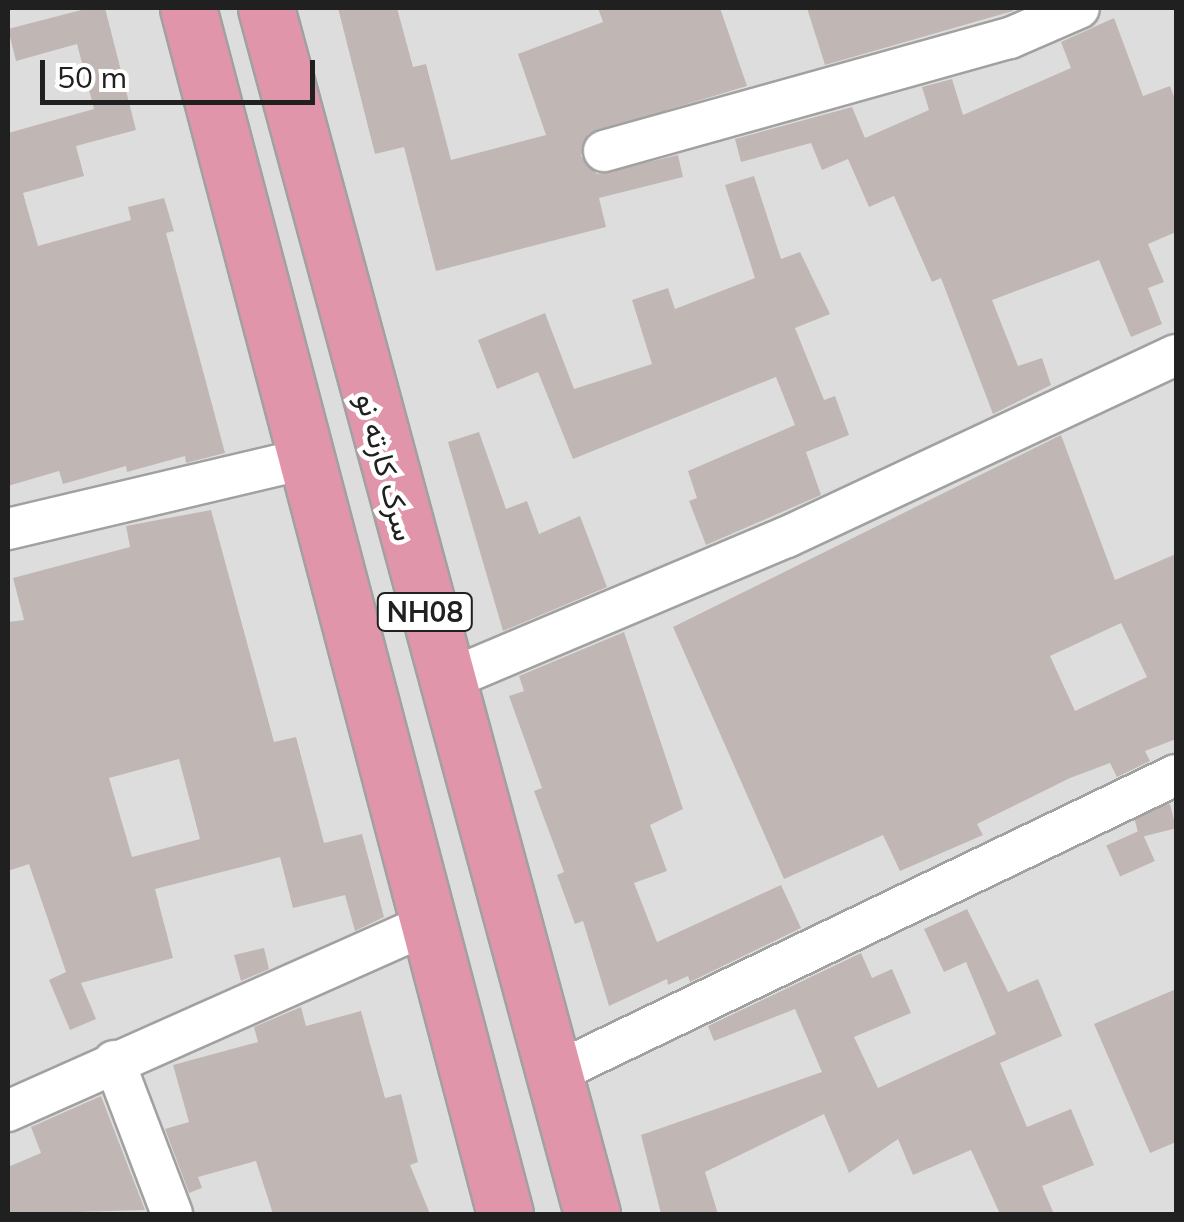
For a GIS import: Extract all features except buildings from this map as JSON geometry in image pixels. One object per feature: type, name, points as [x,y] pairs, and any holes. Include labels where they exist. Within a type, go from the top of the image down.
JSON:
[{"type":"highway","name":"NH08","points":[[188,8],[505,1214]]},
{"type":"highway","name":"سرک کارته نو","points":[[266,8],[444,682],[592,1214]]},
{"type":"street","points":[[604,151],[1010,38],[1079,8]]},
{"type":"street","points":[[444,682],[786,537],[1176,354]]},
{"type":"street","points":[[8,529],[305,459]]},
{"type":"street","points":[[553,1074],[1176,775]]},
{"type":"street","points":[[8,1112],[114,1061],[428,924]]},
{"type":"street","points":[[114,1061],[172,1214]]},
{"type":"shaded area","points":[[8,8],[1176,8],[1176,1214],[8,1214]]}]
